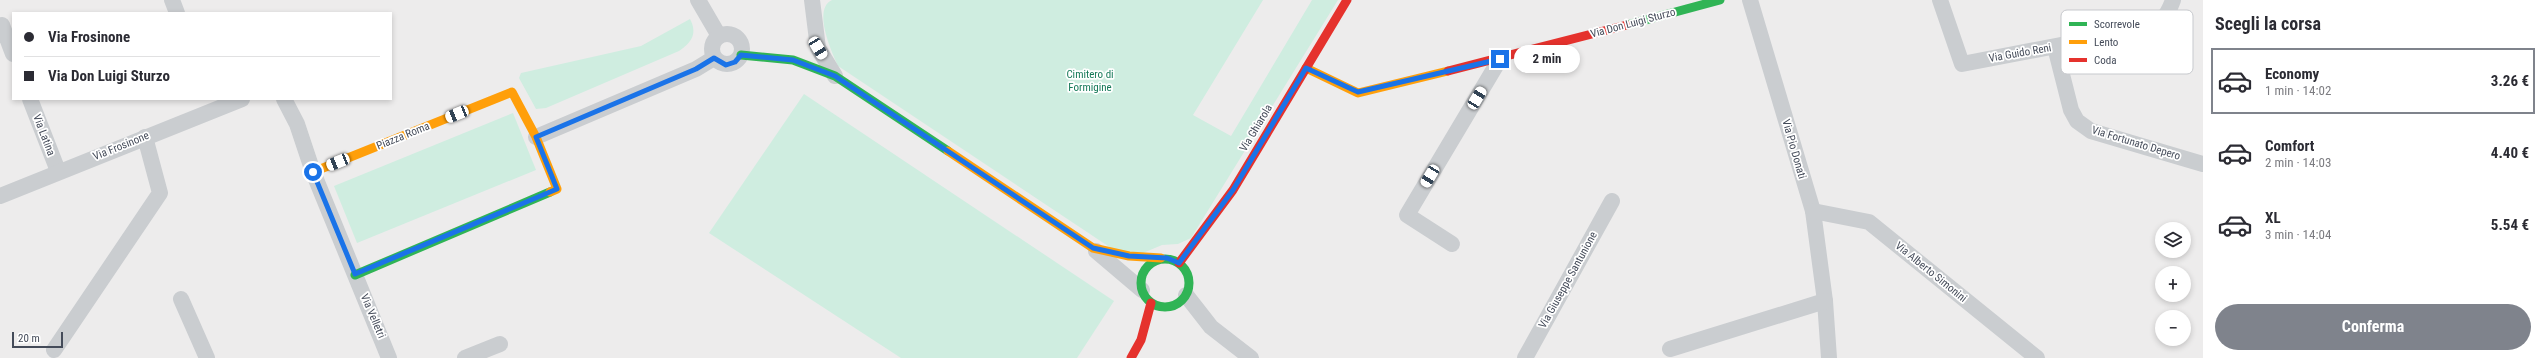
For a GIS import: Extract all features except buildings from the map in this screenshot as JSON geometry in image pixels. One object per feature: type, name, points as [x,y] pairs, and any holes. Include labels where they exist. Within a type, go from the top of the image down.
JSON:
[{"type":"street","points":[[172,0],[177,12]]},
{"type":"street","points":[[698,0],[719,36]]},
{"type":"street","points":[[812,0],[818,48],[835,76]]},
{"type":"street","name":"Via Ghiarola","points":[[1179,263],[1233,190],[1347,0]]},
{"type":"street","name":"Via Don Luigi Sturzo","points":[[1306,68],[1358,92],[1500,59],[1720,0]]},
{"type":"street","name":"Via Pio Donati","points":[[1750,0],[1812,211],[1825,301],[1829,358]]},
{"type":"street","name":"Via Guido Reni","points":[[1940,0],[1962,64],[2061,46]]},
{"type":"street","points":[[2,25],[12,51]]},
{"type":"street","points":[[728,34],[737,37],[742,46],[741,55],[731,64],[721,64],[714,58],[711,48],[719,36],[728,34]]},
{"type":"street","name":"Via Fortunato Depero","points":[[2055,47],[2061,71]]},
{"type":"street","points":[[741,55],[793,60],[835,76],[1093,248],[1142,290],[1151,303],[1166,307],[1174,306],[1186,296],[1190,282],[1188,274],[1179,263],[1161,258],[1129,256],[1093,248]]},
{"type":"street","points":[[536,137],[696,69],[714,58]]},
{"type":"street","points":[[1452,244],[1407,215],[1500,59]]},
{"type":"street","name":"Via Fortunato Depero","points":[[2062,74],[2071,110],[2077,121],[2091,131],[2203,164]]},
{"type":"street","name":"Piazza Roma","points":[[313,172],[512,92],[536,137],[557,189],[355,274]]},
{"type":"street","name":"Via Latina","points":[[30,100],[58,171]]},
{"type":"street","name":"Via Frosinone","points":[[0,196],[58,171],[145,137],[213,104],[236,100]]},
{"type":"street","points":[[285,100],[297,124],[313,172],[355,274]]},
{"type":"street","points":[[54,350],[160,193],[145,137]]},
{"type":"street","name":"Via Giuseppe Santunione","points":[[1525,358],[1612,201]]},
{"type":"street","name":"Via Alberto Simonini","points":[[1812,211],[1869,222],[2037,358]]},
{"type":"street","points":[[1142,290],[1142,273],[1147,266],[1161,258]]},
{"type":"street","name":"Via Velletri","points":[[355,274],[389,358]]},
{"type":"street","points":[[1186,296],[1211,327],[1251,358]]},
{"type":"street","points":[[181,299],[207,358]]},
{"type":"street","points":[[1670,349],[1825,301]]},
{"type":"street","points":[[1131,358],[1141,340],[1151,303]]},
{"type":"street","points":[[465,358],[500,344]]},
{"type":"green space","name":"Cimitero di Formigine","points":[[832,0],[1263,0],[1193,115],[1231,136],[1312,0],[1338,0],[1191,238],[1178,244],[1162,245],[1143,253],[1117,252],[838,66],[828,42],[824,21],[826,5]]},
{"type":"green space","points":[[690,19],[693,29],[692,38],[687,45],[679,51],[546,108],[536,109],[519,78],[521,73],[641,46]]},
{"type":"green space","points":[[804,94],[1114,301],[1077,358],[901,358],[709,233]]},
{"type":"green space","points":[[513,113],[536,170],[357,243],[334,186]]},
{"type":"traffic: fast","points":[[1627,25],[1720,0]]},
{"type":"traffic: fast","points":[[741,55],[793,60],[835,76],[948,151]]},
{"type":"traffic: fast","points":[[355,275],[550,192]]},
{"type":"traffic: fast","points":[[1160,259],[1170,259],[1182,266],[1189,278],[1189,283],[1189,288],[1182,300],[1170,307],[1160,307],[1152,303],[1145,296],[1141,288],[1141,278],[1145,270],[1152,263],[1160,259]]},
{"type":"traffic: slow","points":[[1306,68],[1358,93],[1448,71]]},
{"type":"traffic: slow","points":[[313,172],[512,92],[536,137],[557,189],[550,192]]},
{"type":"traffic: slow","points":[[948,151],[1093,248],[1129,256],[1161,258]]},
{"type":"traffic: jam","points":[[1179,263],[1233,190],[1347,0]]},
{"type":"traffic: jam","points":[[1448,71],[1627,25]]},
{"type":"traffic: jam","points":[[1131,358],[1141,340],[1151,303]]},
{"type":"route","points":[[313,172],[355,274],[557,189],[536,137],[696,69],[714,58],[721,64],[726,65],[735,62],[741,55],[793,60],[835,76],[1093,248],[1129,256],[1167,258],[1179,263],[1233,190],[1306,68],[1358,92],[1500,59]]}]
